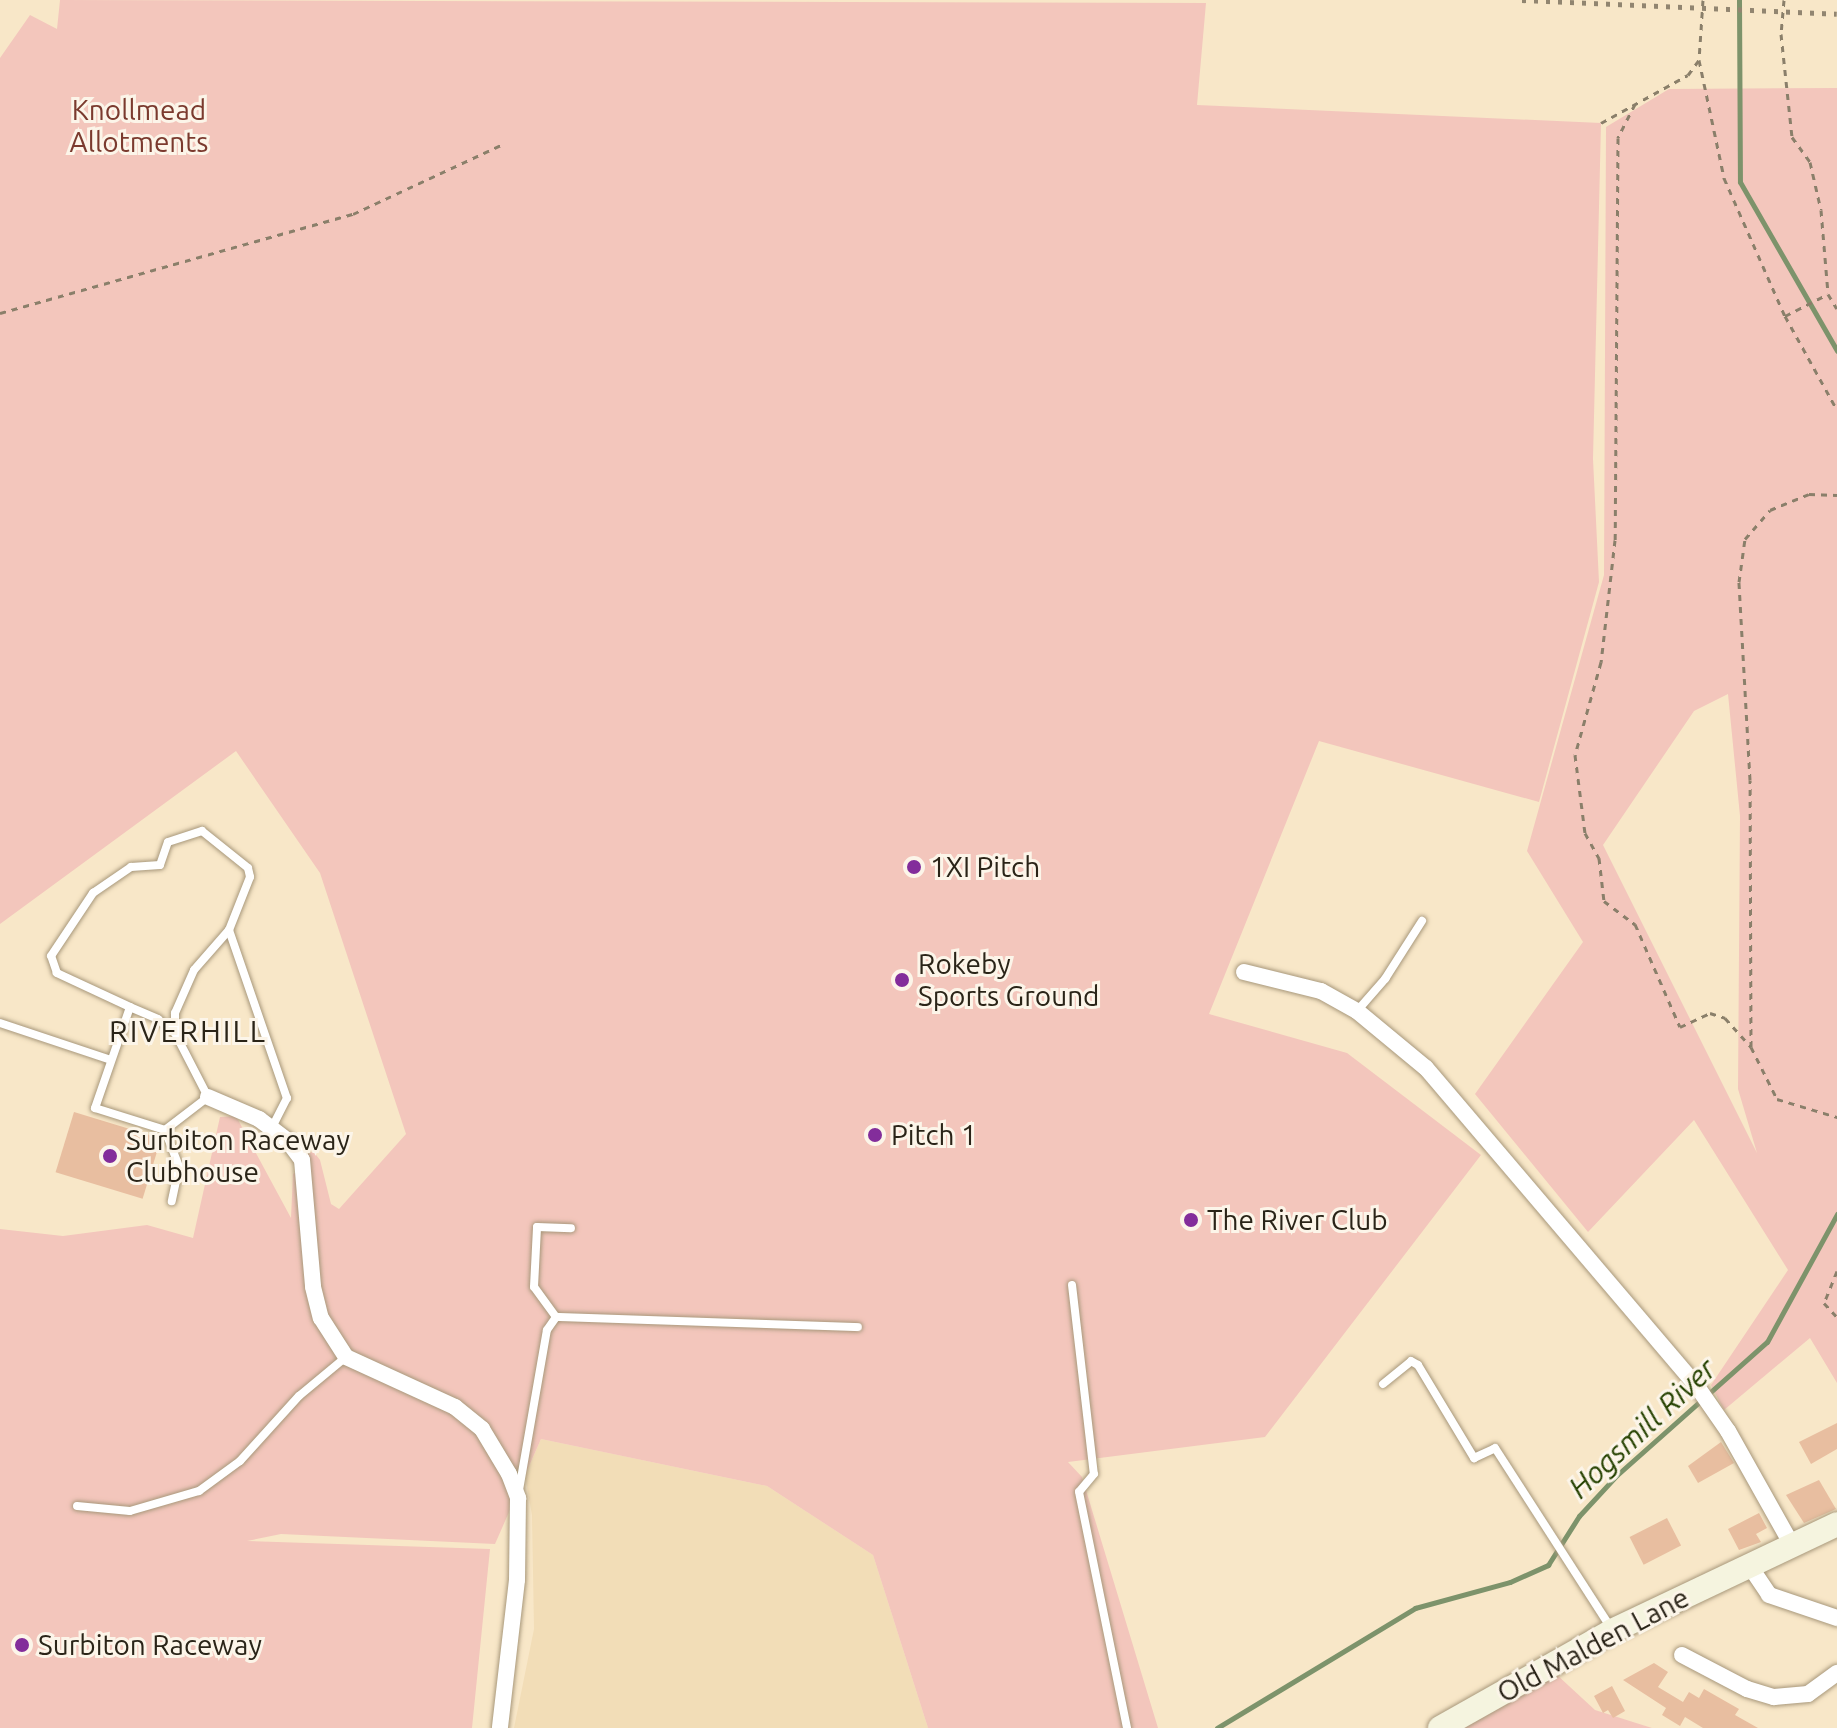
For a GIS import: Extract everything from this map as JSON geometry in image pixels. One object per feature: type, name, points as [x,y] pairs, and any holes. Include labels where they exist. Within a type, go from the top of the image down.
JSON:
[{"type":"main road","name":"Old Malden Lane","points":[[1440,1728],[1612,1631],[1837,1524]]},
{"type":"street","points":[[1244,972],[1321,991],[1357,1011],[1426,1068],[1696,1385],[1728,1431],[1792,1545]]},
{"type":"street","points":[[208,1097],[272,1128],[302,1160],[313,1287],[321,1318],[346,1357],[375,1374],[434,1394],[473,1422],[509,1474],[518,1498],[517,1580],[500,1728]]},
{"type":"street","points":[[1749,1565],[1769,1595],[1837,1618]]},
{"type":"street","points":[[1682,1655],[1747,1689],[1774,1697],[1808,1694],[1837,1673]]},
{"type":"lane","points":[[165,1130],[208,1097],[175,1033],[175,1013],[194,970],[229,930],[250,877],[248,868],[202,831],[168,842],[160,865],[131,867],[93,893],[57,942],[51,966],[175,1033]]},
{"type":"lane","points":[[1357,1011],[1385,979],[1422,921]]},
{"type":"lane","points":[[229,930],[287,1098],[272,1128]]},
{"type":"lane","points":[[130,1007],[95,1108],[165,1130]]},
{"type":"lane","points":[[0,1023],[111,1060]]},
{"type":"lane","points":[[165,1130],[179,1167],[172,1201]]},
{"type":"lane","points":[[556,1317],[534,1287],[537,1227],[571,1228]]},
{"type":"lane","points":[[1072,1285],[1094,1474],[1079,1492],[1127,1728]]},
{"type":"lane","points":[[556,1317],[858,1327]]},
{"type":"lane","points":[[518,1498],[547,1330],[556,1317]]},
{"type":"lane","points":[[77,1506],[130,1511],[199,1491],[240,1461],[299,1396],[346,1357]]},
{"type":"lane","points":[[1383,1384],[1411,1361],[1418,1365],[1474,1458],[1495,1448],[1612,1631]]},
{"type":"path","points":[[1703,0],[1699,60],[1724,178],[1785,316],[1837,410]]},
{"type":"path","points":[[1784,0],[1781,34],[1792,137],[1810,162],[1821,210],[1826,295],[1837,309]]},
{"type":"path","points":[[1601,123],[1688,75],[1699,60]]},
{"type":"path","points":[[1635,104],[1618,138],[1615,540],[1601,662],[1575,755],[1585,833],[1599,858],[1604,901],[1635,924],[1680,1027],[1710,1013],[1725,1018],[1751,1047],[1777,1099],[1837,1117]]},
{"type":"path","points":[[0,313],[353,214],[501,145]]},
{"type":"path","points":[[1785,316],[1826,295]]},
{"type":"path","points":[[1751,1047],[1750,780],[1739,582],[1745,539],[1770,510],[1809,494],[1837,495]]},
{"type":"path","points":[[1837,1271],[1824,1303],[1837,1317]]},
{"type":"shaded area","points":[[541,1439],[767,1486],[873,1555],[928,1728],[514,1728],[534,1629],[532,1515],[525,1476]]},
{"type":"green space","name":"Knollmead Allotments","points":[[60,0],[1206,3],[1197,105],[1601,123],[1593,459],[1599,582],[1539,802],[1319,741],[1209,1014],[1347,1053],[1481,1155],[1265,1437],[1068,1462],[1082,1477],[1158,1728],[928,1728],[873,1555],[767,1486],[541,1439],[495,1544],[281,1534],[247,1541],[490,1549],[472,1728],[0,1728],[0,1229],[63,1236],[147,1225],[193,1238],[220,1117],[236,1116],[291,1218],[293,1174],[308,1166],[307,1155],[313,1151],[320,1160],[331,1204],[339,1209],[406,1134],[320,873],[236,751],[0,924],[0,58],[30,15],[57,29]]},
{"type":"green space","points":[[1837,88],[1837,1383],[1810,1338],[1724,1410],[1711,1385],[1788,1270],[1694,1120],[1588,1232],[1475,1094],[1583,942],[1527,851],[1604,575],[1606,127],[1669,89]],"holes":[[[1728,694],[1740,816],[1738,1089],[1757,1153],[1603,845],[1694,711]]]},
{"type":"green space","points":[[1556,1674],[1595,1710],[1652,1728],[1454,1728]]},
{"type":"building","name":"Surbiton Raceway Clubhouse","points":[[74,1112],[161,1139],[143,1199],[56,1172]]},
{"type":"building","points":[[1837,1423],[1837,1449],[1811,1464],[1799,1442]]},
{"type":"building","points":[[1721,1442],[1734,1463],[1698,1483],[1688,1466]]},
{"type":"building","points":[[1819,1480],[1836,1509],[1804,1523],[1786,1495]]},
{"type":"building","points":[[1759,1513],[1767,1528],[1756,1534],[1761,1542],[1739,1550],[1728,1529]]},
{"type":"building","points":[[1667,1518],[1681,1546],[1644,1565],[1630,1537]]},
{"type":"building","points":[[1654,1663],[1668,1672],[1658,1687],[1683,1702],[1689,1692],[1699,1698],[1704,1689],[1739,1709],[1735,1715],[1758,1728],[1703,1728],[1685,1717],[1680,1726],[1662,1715],[1666,1708],[1623,1680]]},
{"type":"building","points":[[1612,1686],[1625,1711],[1613,1718],[1608,1710],[1603,1713],[1594,1696]]},
{"type":"waterway","name":"Hogsmill River","points":[[1739,0],[1740,182],[1837,351]]},
{"type":"waterway","name":"Hogsmill River","points":[[1217,1728],[1415,1608],[1510,1582],[1548,1565],[1579,1516],[1617,1475],[1767,1342],[1837,1214]]},
{"type":"railway","points":[[1522,0],[1837,14]]},
{"type":"place","name":"1XI Pitch","points":[[914,867]]},
{"type":"place","name":"Rokeby Sports Ground","points":[[902,980]]},
{"type":"place","name":"Pitch 1","points":[[875,1135]]},
{"type":"place","name":"Surbiton Raceway Clubhouse","points":[[110,1156]]},
{"type":"place","name":"The River Club","points":[[1191,1220]]},
{"type":"place","name":"Surbiton Raceway","points":[[22,1645]]},
{"type":"district","name":"RIVERHILL","points":[[188,1031]]}]
